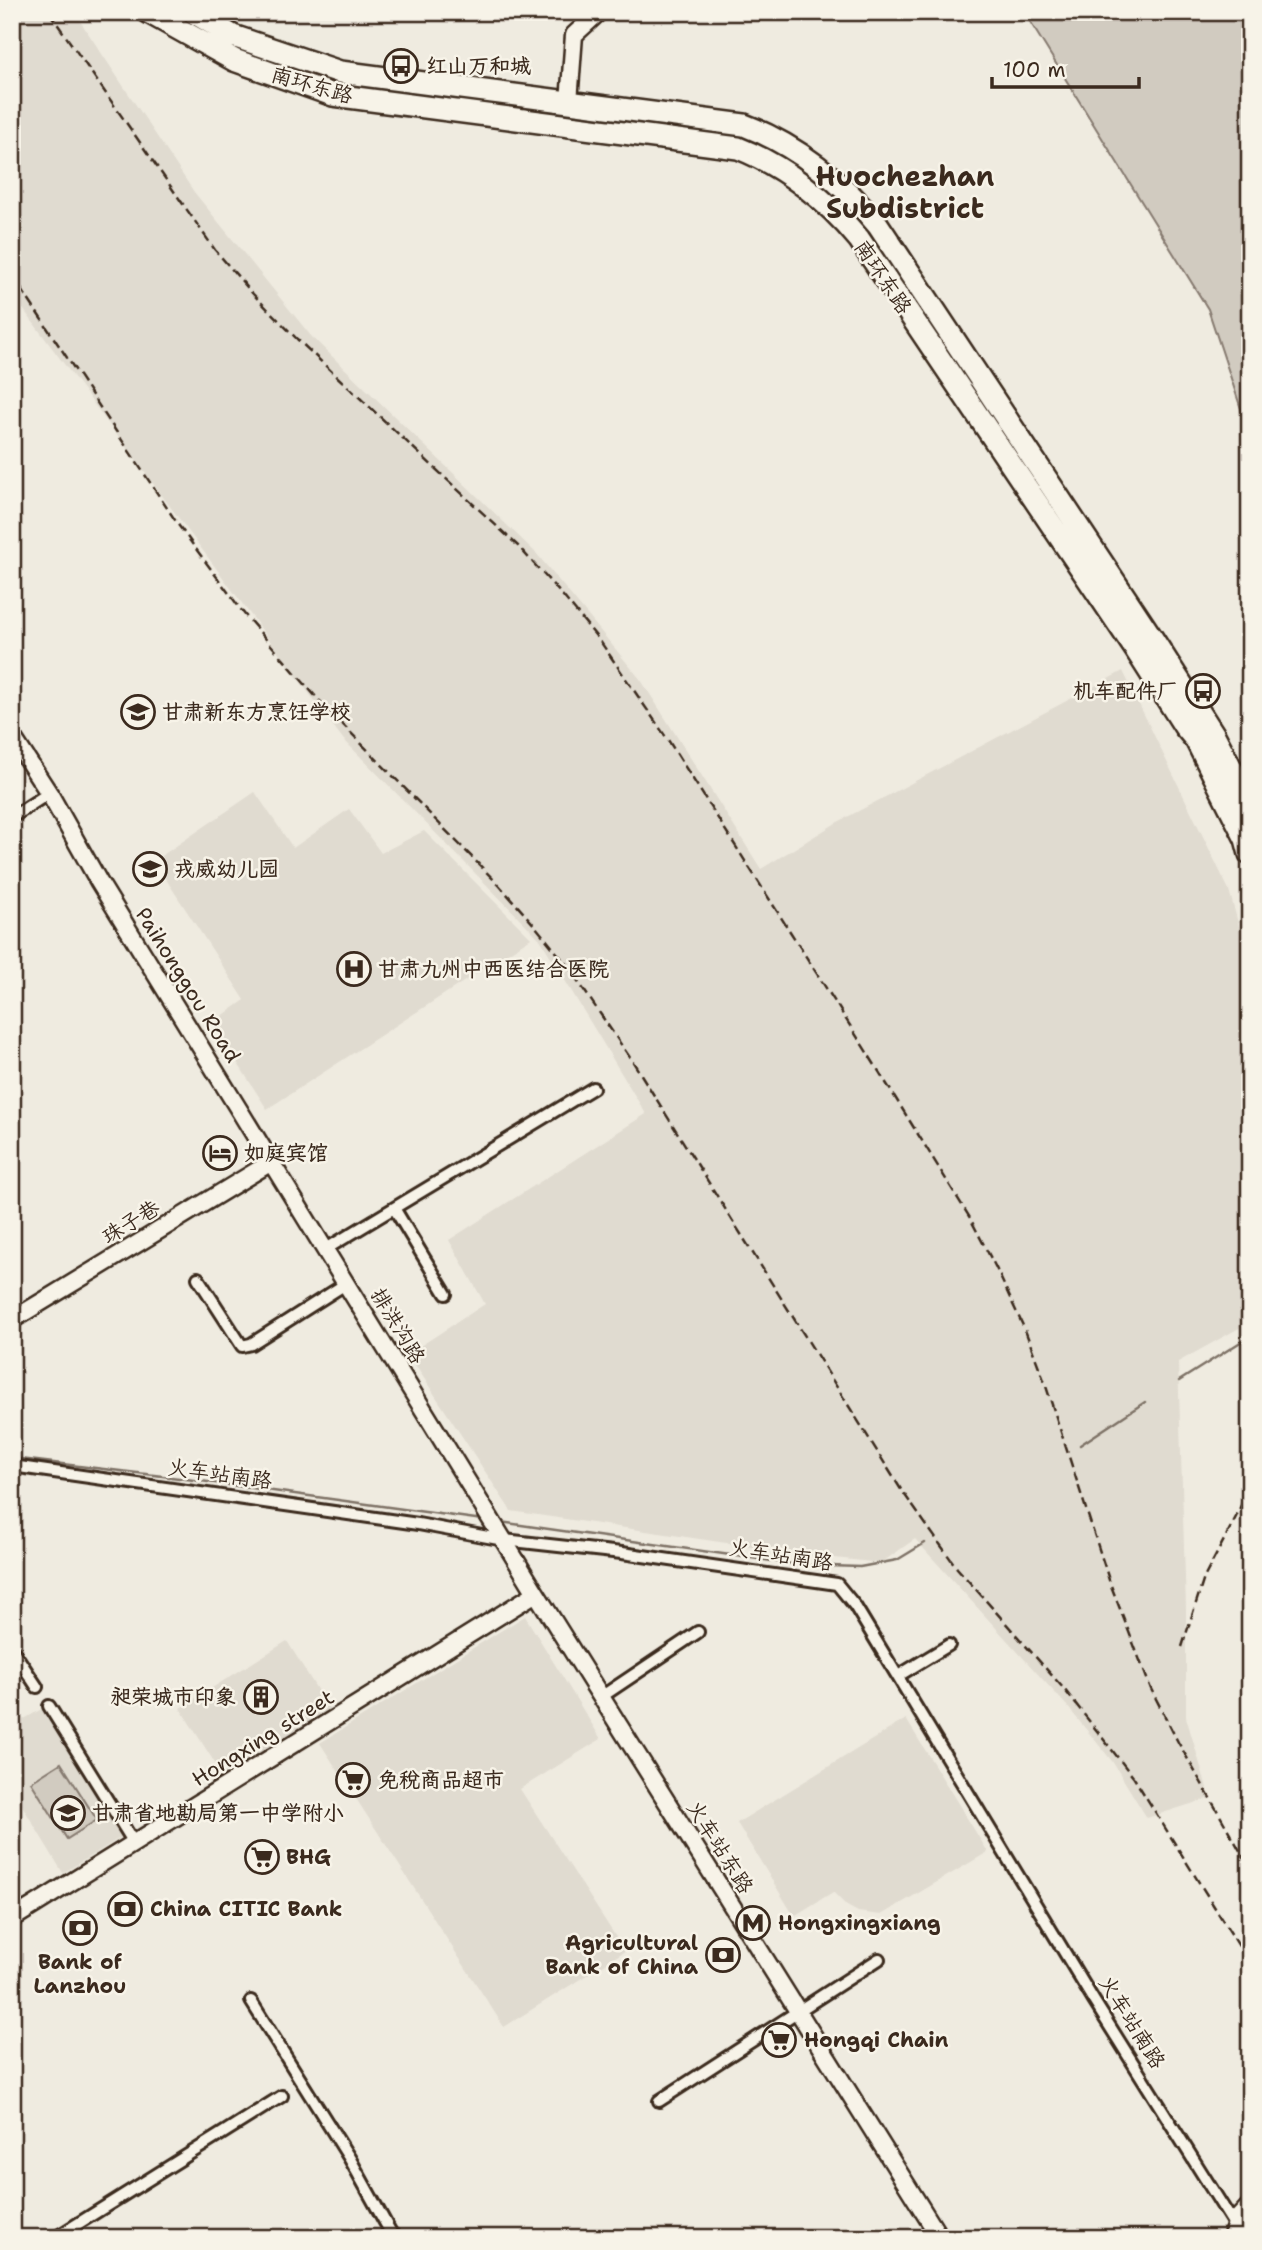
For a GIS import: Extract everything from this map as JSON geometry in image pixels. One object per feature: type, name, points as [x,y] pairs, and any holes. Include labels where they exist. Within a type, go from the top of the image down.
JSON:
[{"type":"highway","name":"南环东路","points":[[148,12],[234,60],[333,95],[738,148],[761,157],[814,194],[832,209],[859,239],[1196,740],[1241,827],[1250,854]]},
{"type":"highway","name":"南环东路","points":[[193,12],[233,36],[340,72],[744,125],[782,143],[848,192],[878,225],[1152,638],[1214,735],[1250,803]]},
{"type":"main road","points":[[569,102],[574,35],[599,12]]},
{"type":"main road","name":"Paihonggou Road","points":[[12,736],[49,793],[99,882],[273,1161]]},
{"type":"main road","name":"排洪沟路","points":[[273,1161],[487,1513]]},
{"type":"main road","name":"珠子巷","points":[[12,1320],[273,1161]]},
{"type":"main road","name":"火车站东路","points":[[487,1513],[940,2238]]},
{"type":"main road","name":"Hongxing street","points":[[12,1919],[536,1593]]},
{"type":"main road","name":"火车站南路","points":[[1233,2232],[1238,2218],[1250,2205]]},
{"type":"street","points":[[12,817],[49,793]]},
{"type":"street","points":[[326,1249],[593,1088]]},
{"type":"street","points":[[394,1208],[446,1294]]},
{"type":"street","points":[[198,1278],[242,1346],[251,1344],[347,1283]]},
{"type":"street","name":"火车站南路","points":[[12,1466],[837,1584],[845,1591],[898,1676],[1233,2232]]},
{"type":"street","points":[[601,1697],[698,1632]]},
{"type":"street","points":[[898,1676],[949,1645]]},
{"type":"street","points":[[12,1649],[37,1687]]},
{"type":"street","points":[[50,1706],[134,1843]]},
{"type":"street","points":[[659,2101],[879,1959]]},
{"type":"street","points":[[251,2001],[350,2160],[391,2233],[397,2238]]},
{"type":"street","points":[[55,2238],[282,2096]]},
{"type":"shaded area","points":[[12,12],[74,12],[194,192],[311,336],[536,553],[641,680],[761,869],[836,823],[1123,671],[1229,890],[1250,967],[1250,1322],[1178,1362],[1186,1608],[1186,1717],[1210,1798],[1147,1818],[1112,1761],[1067,1706],[915,1539],[881,1563],[807,1555],[511,1511],[408,1354],[485,1304],[449,1240],[646,1114],[540,939],[343,739],[12,294]]},
{"type":"shaded area","points":[[1024,12],[1250,12],[1250,436],[1208,309]]},
{"type":"shaded area","name":"甘肃九州中西医结合医院","points":[[255,792],[293,848],[349,809],[381,853],[424,831],[531,938],[267,1109],[212,1023],[245,1000],[154,861]]},
{"type":"shaded area","points":[[525,1616],[601,1739],[520,1789],[625,1951],[504,2027],[320,1743]]},
{"type":"shaded area","points":[[287,1641],[331,1712],[225,1779],[180,1708]]},
{"type":"shaded area","name":"甘肃省地勘局第一中学附小","points":[[45,1707],[123,1836],[63,1873],[12,1789],[12,1726]]},
{"type":"shaded area","points":[[906,1719],[988,1852],[881,1915],[858,1912],[847,1906],[833,1892],[794,1916],[737,1823]]},
{"type":"shaded area","points":[[61,1763],[97,1820],[67,1839],[31,1782]]},
{"type":"waterway","points":[[1179,1381],[1250,1336]]},
{"type":"waterway","points":[[1080,1445],[1145,1402]]},
{"type":"waterway","points":[[12,1458],[483,1520]]},
{"type":"waterway","points":[[500,1522],[800,1565],[860,1567],[897,1560],[925,1543]]},
{"type":"railway","points":[[49,12],[215,250],[297,339],[518,546],[600,641],[668,740],[870,1057],[970,1218],[996,1268],[1025,1330],[1045,1383],[1110,1583],[1151,1689],[1250,1868]]},
{"type":"railway","points":[[12,275],[179,526],[245,615],[317,698],[499,885],[567,965],[635,1065],[902,1491],[957,1568],[1064,1689],[1134,1778],[1250,1964]]},
{"type":"railway","points":[[1182,1647],[1204,1578],[1250,1484]]},
{"type":"place","name":"红山万和城","points":[[401,66]]},
{"type":"place","name":"机车配件厂","points":[[1203,691]]},
{"type":"place","name":"甘肃新东方烹饪学校","points":[[138,712]]},
{"type":"place","name":"戎威幼儿园","points":[[150,869]]},
{"type":"place","name":"甘肃九州中西医结合医院","points":[[354,969]]},
{"type":"place","name":"如庭宾馆","points":[[220,1153]]},
{"type":"place","name":"昶荣城市印象","points":[[261,1697]]},
{"type":"place","name":"免税商品超市","points":[[353,1780]]},
{"type":"place","name":"甘肃省地勘局第一中学附小","points":[[68,1813]]},
{"type":"place","name":"BHG","points":[[262,1857]]},
{"type":"place","name":"China CITIC Bank","points":[[125,1909]]},
{"type":"place","name":"Hongxingxiang","points":[[753,1923]]},
{"type":"place","name":"Bank of Lanzhou","points":[[80,1928]]},
{"type":"place","name":"Agricultural Bank of China","points":[[723,1955]]},
{"type":"place","name":"Hongqi Chain","points":[[779,2040]]},
{"type":"district","name":"Huochezhan Subdistrict","points":[[905,192]]}]
